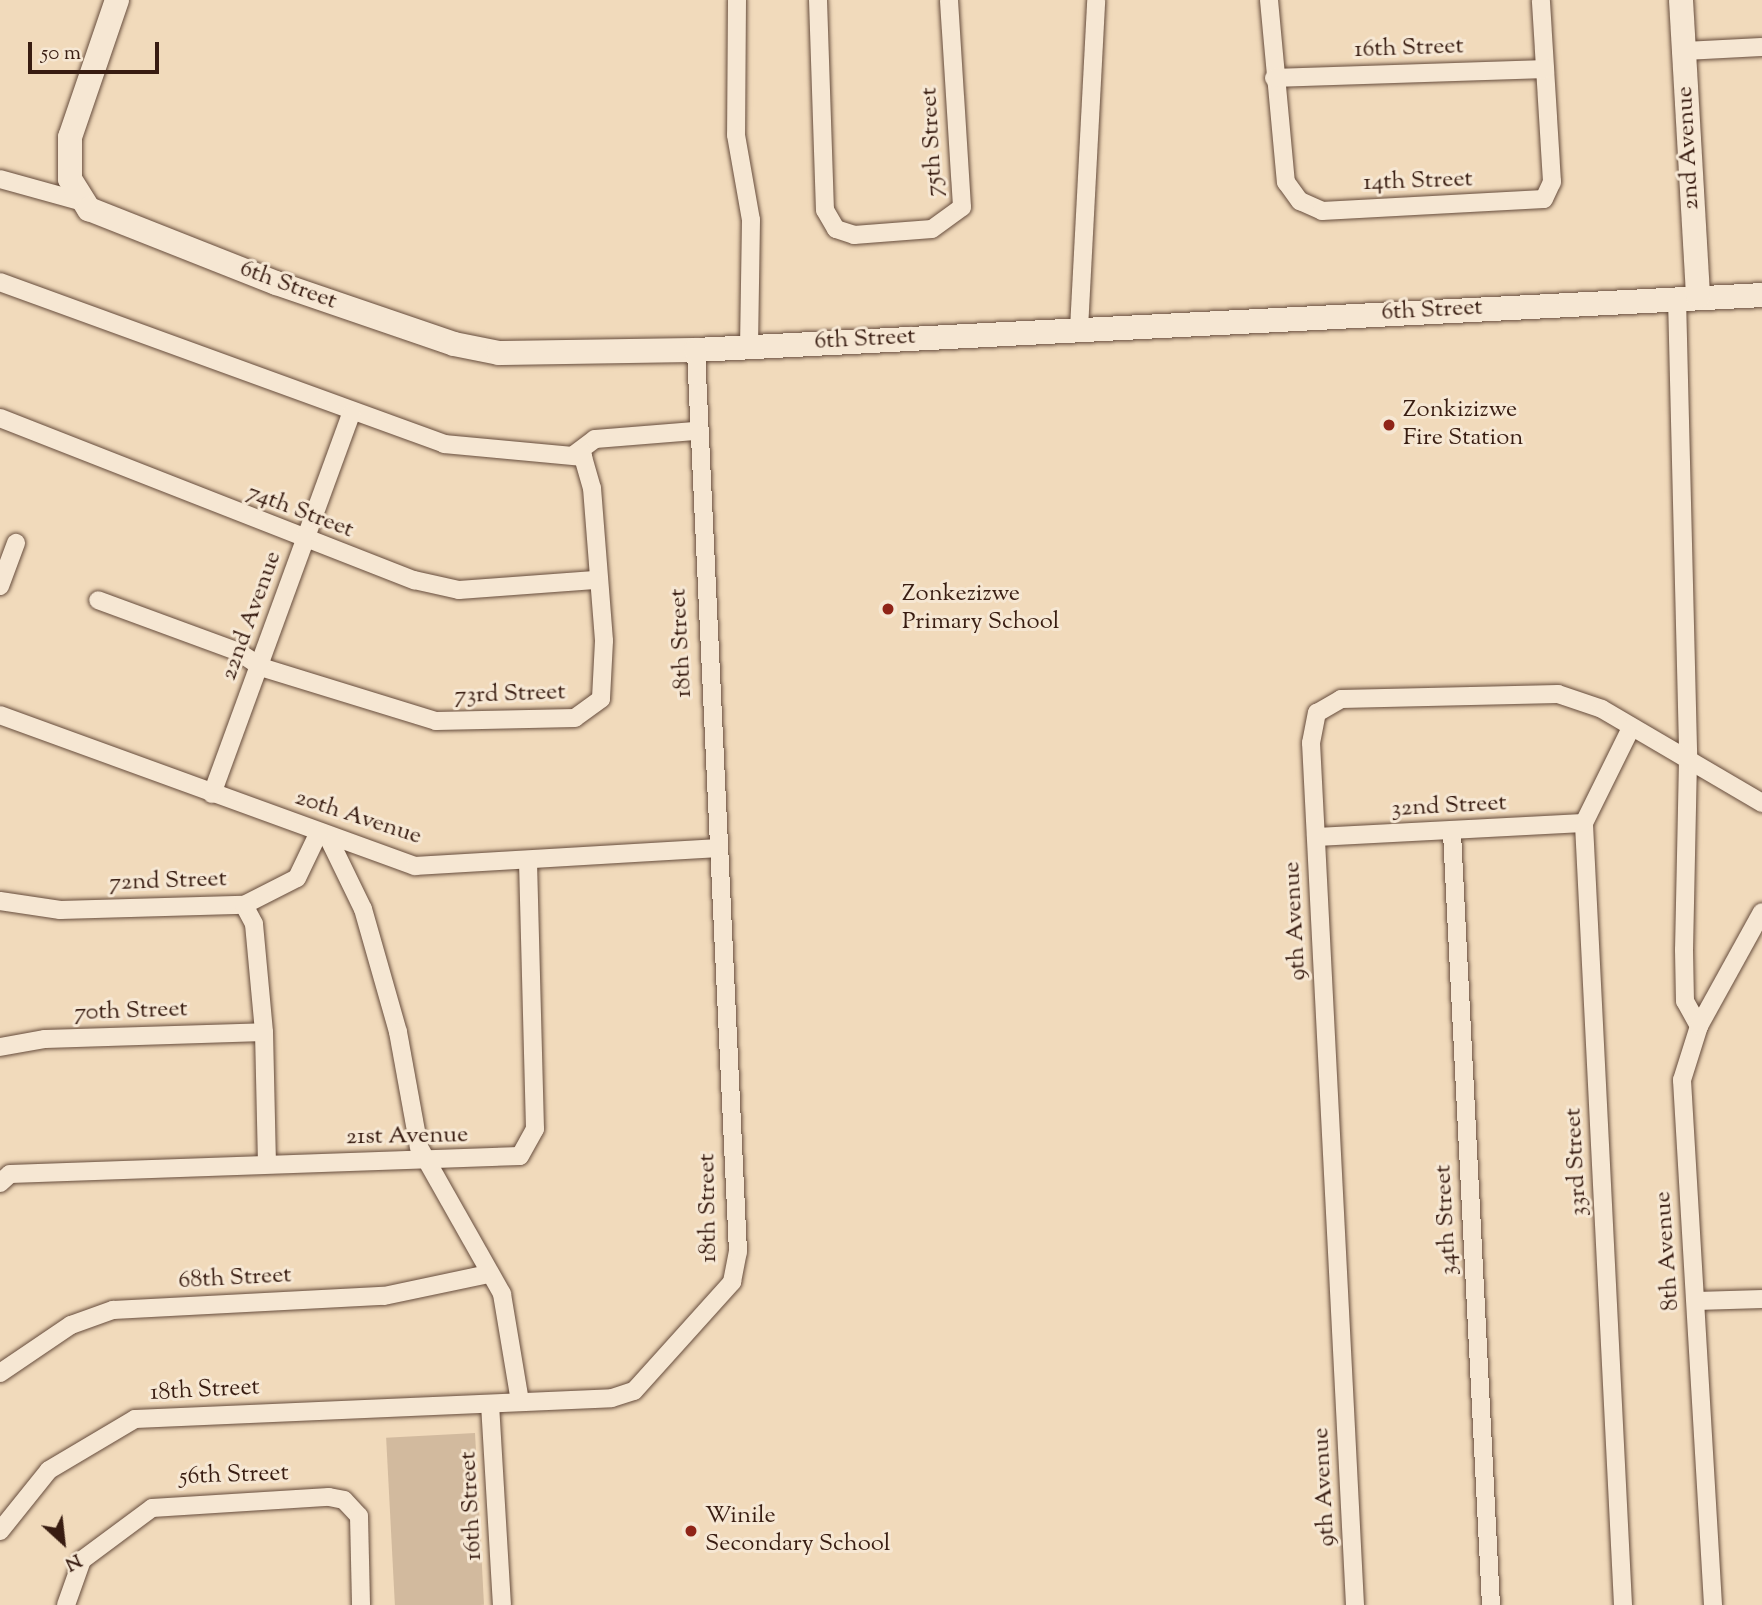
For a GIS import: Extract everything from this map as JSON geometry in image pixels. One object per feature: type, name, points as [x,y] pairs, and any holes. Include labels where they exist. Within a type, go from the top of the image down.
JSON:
[{"type":"street","points":[[83,202],[70,179],[70,137],[117,0]]},
{"type":"street","points":[[737,0],[736,135],[751,220],[749,346]]},
{"type":"street","name":"75th Street","points":[[818,0],[825,210],[836,229],[854,235],[932,229],[962,207],[949,0]]},
{"type":"street","points":[[1079,329],[1097,0]]},
{"type":"street","name":"14th Street","points":[[1269,0],[1274,78],[1286,182],[1300,201],[1322,211],[1540,202],[1552,182],[1541,0]]},
{"type":"street","name":"2nd Avenue","points":[[1681,0],[1687,298]]},
{"type":"street","points":[[1684,51],[1762,47]]},
{"type":"street","name":"16th Street","points":[[1274,78],[1545,69]]},
{"type":"street","name":"6th Street","points":[[0,179],[83,202],[101,217],[454,344],[561,355],[1762,295]]},
{"type":"street","points":[[0,282],[351,414],[470,449],[575,454],[595,439],[695,431]]},
{"type":"street","points":[[1687,298],[1688,761],[1685,1001],[1699,1026]]},
{"type":"street","name":"18th Street","points":[[0,1531],[49,1470],[135,1419],[490,1404],[634,1391],[732,1282],[738,1252],[695,431],[696,350]]},
{"type":"street","name":"22nd Avenue","points":[[212,794],[261,667],[351,414]]},
{"type":"street","name":"74th Street","points":[[0,418],[305,542],[459,590],[595,580]]},
{"type":"street","name":"73rd Street","points":[[98,600],[239,652],[261,667],[436,722],[575,718],[601,699],[604,641],[595,580],[592,488],[583,457],[575,454]]},
{"type":"street","points":[[0,586],[16,544]]},
{"type":"street","name":"9th Avenue","points":[[1355,1605],[1311,743],[1317,713],[1326,704],[1535,690],[1602,709],[1762,803]]},
{"type":"street","name":"20th Avenue","points":[[0,715],[415,866],[528,863],[718,848]]},
{"type":"street","name":"33rd Street","points":[[1623,1605],[1584,823],[1632,728]]},
{"type":"street","name":"32nd Street","points":[[1316,837],[1452,833],[1584,823]]},
{"type":"street","points":[[244,905],[297,878],[323,833]]},
{"type":"street","points":[[323,833],[361,900],[398,1032],[419,1147],[431,1162],[508,1316],[520,1402]]},
{"type":"street","name":"34th Street","points":[[1452,833],[1491,1605]]},
{"type":"street","name":"21st Avenue","points":[[3,1172],[508,1160],[533,1141],[528,863]]},
{"type":"street","name":"72nd Street","points":[[0,901],[61,910],[244,905],[254,924],[264,1032],[267,1164]]},
{"type":"street","name":"8th Avenue","points":[[1713,1605],[1697,1301],[1681,1104],[1699,1026],[1762,912]]},
{"type":"street","name":"70th Street","points":[[0,1047],[46,1039],[264,1032]]},
{"type":"street","name":"68th Street","points":[[1,1371],[71,1325],[113,1310],[384,1296],[488,1274]]},
{"type":"street","points":[[1697,1301],[1762,1298]]},
{"type":"street","name":"16th Street","points":[[490,1404],[502,1605]]},
{"type":"street","name":"56th Street","points":[[66,1605],[82,1560],[152,1508],[329,1497],[344,1500],[359,1516],[361,1605]]},
{"type":"shaded area","points":[[475,1433],[484,1605],[395,1605],[386,1438]]},
{"type":"place","name":"Zonkizizwe Fire Station","points":[[1389,425]]},
{"type":"place","name":"Zonkezizwe Primary School","points":[[888,609]]},
{"type":"place","name":"Winile Secondary School","points":[[691,1531]]}]
